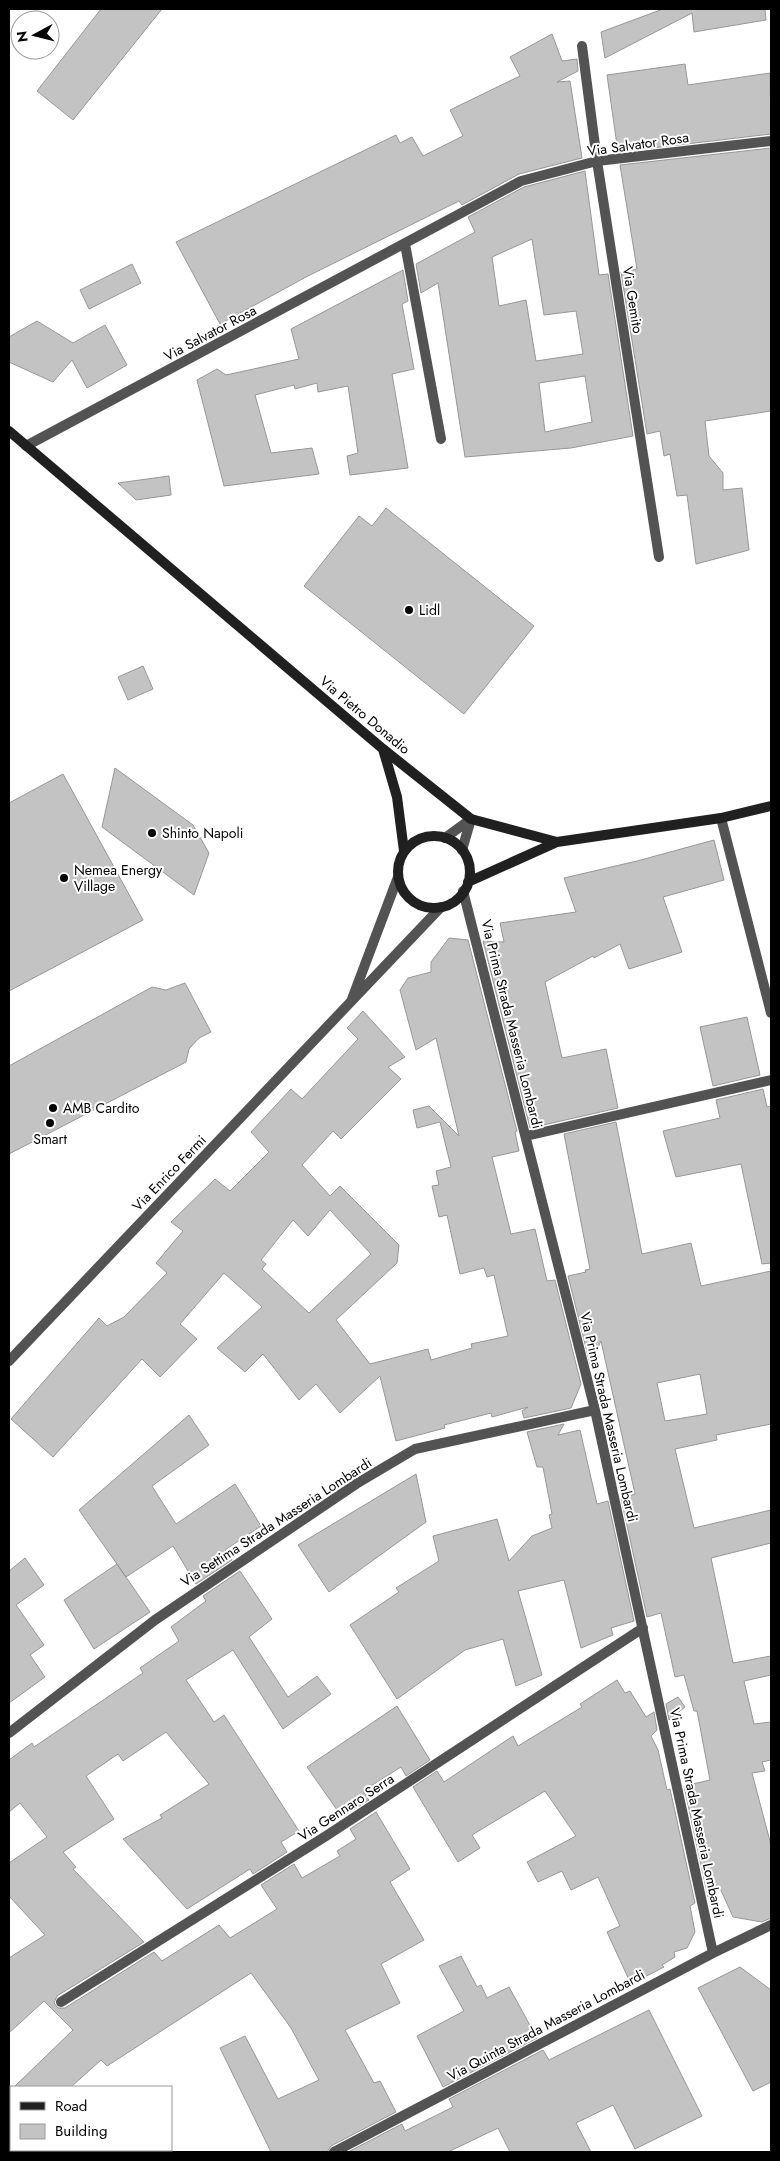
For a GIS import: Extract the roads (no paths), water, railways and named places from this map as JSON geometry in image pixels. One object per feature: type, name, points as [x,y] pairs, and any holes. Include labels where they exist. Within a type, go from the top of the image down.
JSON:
[{"type":"main road","name":"Via Pietro Donadio","points":[[9,431],[383,749],[471,819],[557,842],[721,818],[771,806]]},
{"type":"main road","points":[[383,749],[397,797],[404,851]]},
{"type":"main road","points":[[466,887],[469,866],[462,850],[445,838],[427,836],[410,844],[404,851],[400,859],[398,877],[401,886],[413,901],[431,908],[450,904],[466,887],[557,842]]},
{"type":"street","name":"Via Gemito","points":[[582,46],[597,161],[659,557]]},
{"type":"street","name":"Via Salvator Rosa","points":[[26,446],[521,181],[597,161],[771,141]]},
{"type":"street","points":[[405,244],[441,439]]},
{"type":"street","points":[[721,818],[771,1013]]},
{"type":"street","points":[[445,838],[471,819]]},
{"type":"street","points":[[462,850],[471,819]]},
{"type":"street","name":"Via Enrico Fermi","points":[[350,1004],[398,877]]},
{"type":"street","name":"Via Prima Strada Masseria Lombardi","points":[[466,887],[595,1410],[714,1952]]},
{"type":"street","name":"Via Enrico Fermi","points":[[9,1361],[441,907]]},
{"type":"street","points":[[526,1136],[771,1080]]},
{"type":"street","name":"Via Settima Strada Masseria Lombardi","points":[[9,1733],[155,1620],[356,1484],[415,1449],[595,1410]]},
{"type":"street","name":"Via Gennaro Serra","points":[[61,2002],[335,1831],[643,1628]]},
{"type":"street","name":"Via Quinta Strada Masseria Lombardi","points":[[334,2152],[714,1952],[771,1925]]},
{"type":"place","name":"Lidl","points":[[409,610]]},
{"type":"place","name":"Shinto Napoli","points":[[152,833]]},
{"type":"place","name":"Nemea Energy Village","points":[[64,878]]},
{"type":"place","name":"AMB Cardito","points":[[53,1108]]},
{"type":"place","name":"Smart","points":[[50,1123]]}]
